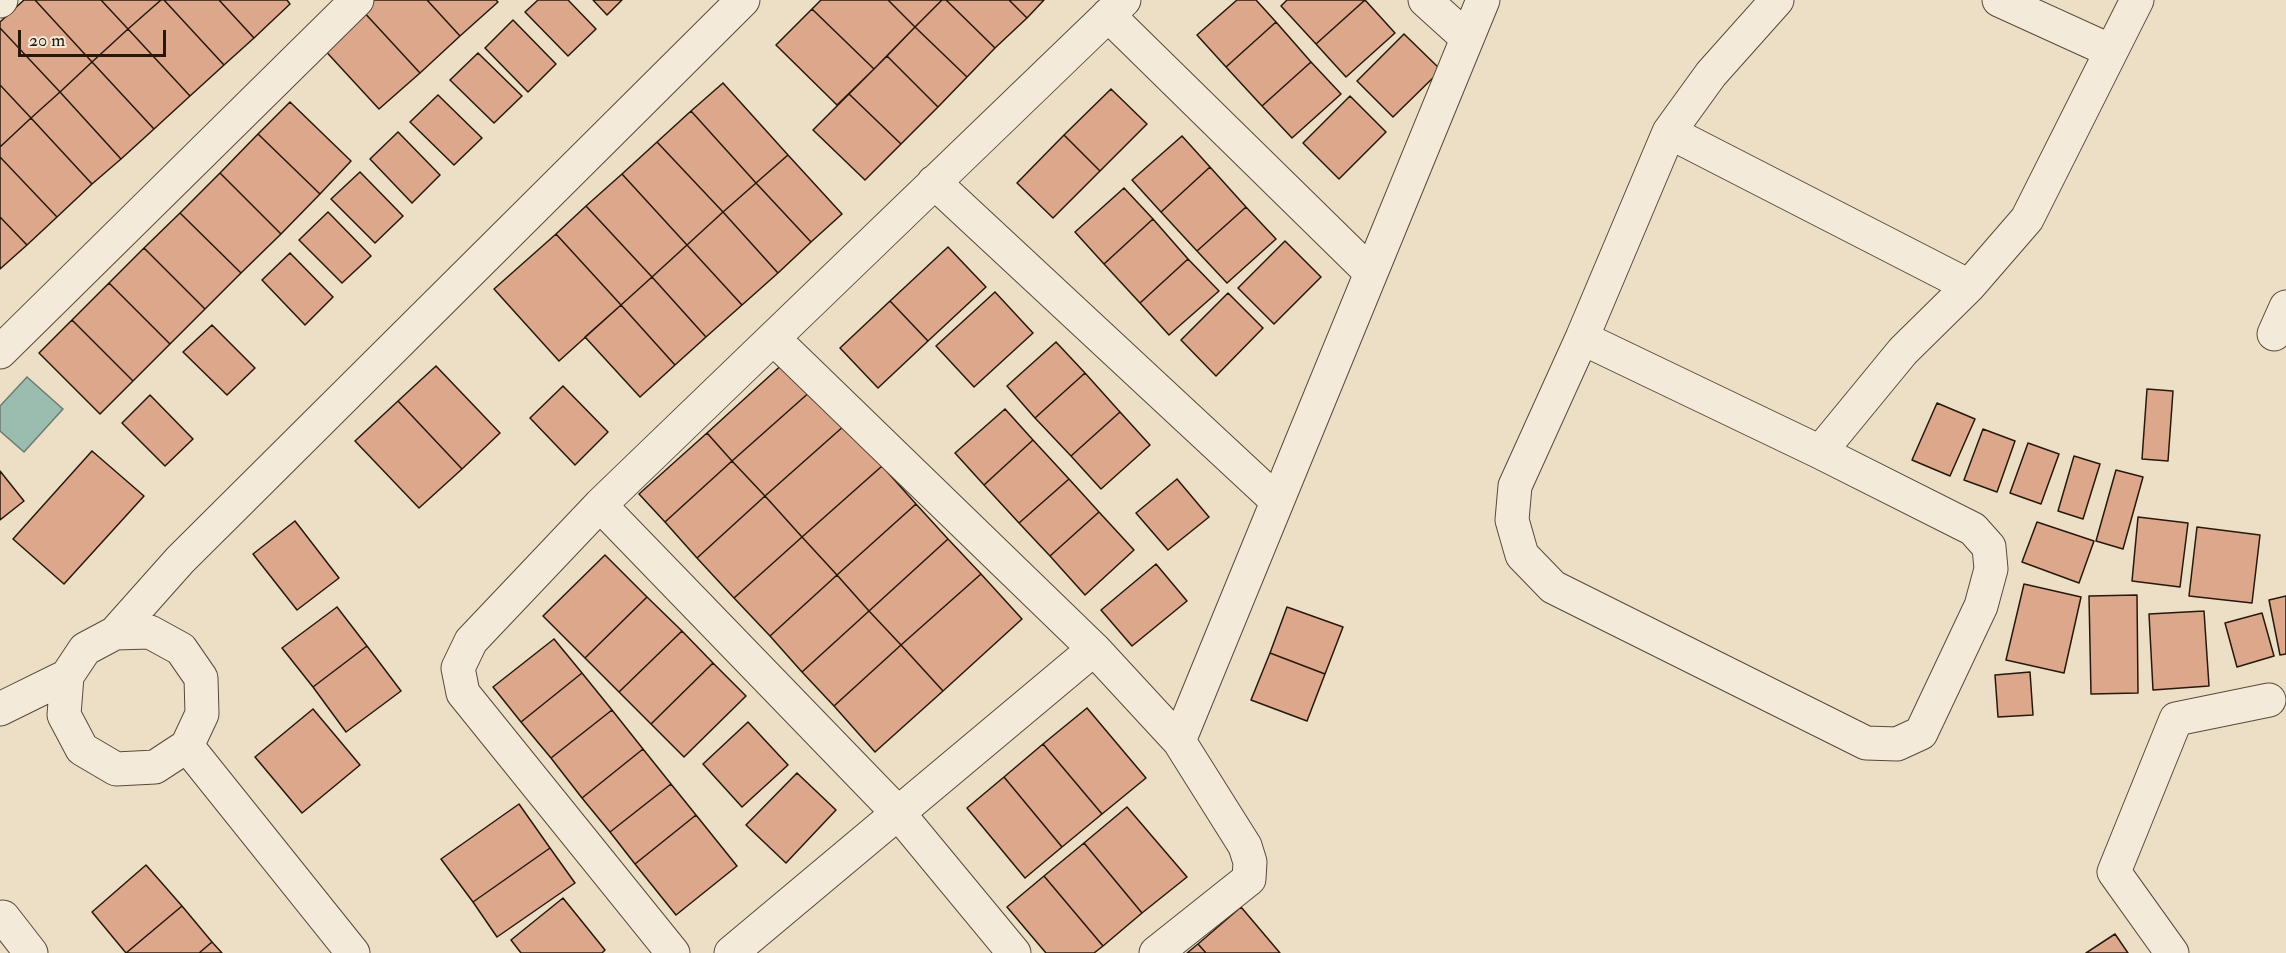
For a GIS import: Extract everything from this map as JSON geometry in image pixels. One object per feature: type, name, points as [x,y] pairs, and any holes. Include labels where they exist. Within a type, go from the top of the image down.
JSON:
[{"type":"street","points":[[0,352],[357,0]]},
{"type":"street","points":[[115,633],[150,632],[181,649],[201,678],[202,714],[187,746],[155,767],[116,769],[82,749],[64,714],[67,676],[85,649],[115,633],[180,560],[743,0]]},
{"type":"street","points":[[1425,0],[1467,38]]},
{"type":"street","points":[[1179,741],[1483,0]]},
{"type":"street","points":[[1582,338],[1820,452],[1973,529],[1989,547],[1991,569],[1981,606],[1921,733],[1897,744],[1866,742],[1553,587],[1522,555],[1512,520],[1515,486],[1582,338],[1669,132],[1711,74],[1777,0]]},
{"type":"street","points":[[1999,0],[2111,51]]},
{"type":"street","points":[[1820,452],[1903,351],[1969,286],[2027,219],[2137,0]]},
{"type":"street","points":[[673,953],[463,693],[458,668],[471,641],[600,505],[1116,8],[1370,272]]},
{"type":"street","points":[[1669,132],[1969,286]]},
{"type":"street","points":[[934,182],[1277,501]]},
{"type":"street","points":[[774,339],[1094,649],[1179,741],[1245,846],[1250,862],[1249,879],[1156,953]]},
{"type":"street","points":[[600,505],[899,814],[1014,953]]},
{"type":"street","points":[[731,953],[1094,649]]},
{"type":"street","points":[[0,709],[67,676]]},
{"type":"street","points":[[2172,953],[2114,872],[2176,719],[2269,700]]},
{"type":"street","points":[[187,746],[353,953]]},
{"type":"street","points":[[3,917],[31,953]]},
{"type":"shaded area","points":[[27,377],[63,409],[24,452],[0,431],[0,406]]},
{"type":"building","points":[[24,0],[35,0],[92,62],[60,92],[0,28],[0,22]]},
{"type":"building","points":[[35,0],[101,0],[128,29],[92,62]]},
{"type":"building","points":[[101,0],[161,0],[128,29]]},
{"type":"building","points":[[161,0],[164,0],[224,65],[190,96],[128,29]]},
{"type":"building","points":[[164,0],[219,0],[254,38],[224,65]]},
{"type":"building","points":[[219,0],[287,0],[290,4],[254,38]]},
{"type":"building","points":[[371,0],[427,0],[460,36],[420,73],[361,9]]},
{"type":"building","points":[[427,0],[496,0],[498,2],[460,36]]},
{"type":"building","points":[[538,0],[568,0],[596,29],[568,56],[525,12]]},
{"type":"building","points":[[593,0],[622,0],[607,15]]},
{"type":"building","points":[[821,0],[888,0],[915,27],[874,69],[812,9]]},
{"type":"building","points":[[888,0],[942,0],[915,27]]},
{"type":"building","points":[[942,0],[946,0],[995,48],[967,77],[915,27]]},
{"type":"building","points":[[946,0],[1009,0],[1027,18],[995,48]]},
{"type":"building","points":[[1009,0],[1044,0],[1027,18]]},
{"type":"building","points":[[1237,0],[1256,0],[1276,22],[1226,67],[1197,35]]},
{"type":"building","points":[[1287,0],[1365,0],[1316,44],[1281,6]]},
{"type":"building","points":[[1365,0],[1395,33],[1346,77],[1316,44]]},
{"type":"building","points":[[361,9],[420,73],[379,109],[320,45]]},
{"type":"building","points":[[812,9],[874,69],[837,105],[776,45]]},
{"type":"building","points":[[513,20],[556,64],[528,92],[485,48]]},
{"type":"building","points":[[1276,22],[1311,62],[1262,106],[1226,67]]},
{"type":"building","points":[[915,27],[967,77],[938,107],[887,56]]},
{"type":"building","points":[[0,28],[60,92],[31,118],[0,85]]},
{"type":"building","points":[[128,29],[190,96],[154,129],[92,62]]},
{"type":"building","points":[[1404,34],[1441,70],[1393,117],[1357,81]]},
{"type":"building","points":[[478,53],[522,96],[494,123],[450,80]]},
{"type":"building","points":[[887,56],[938,107],[901,144],[849,94]]},
{"type":"building","points":[[92,62],[154,129],[121,159],[60,92]]},
{"type":"building","points":[[1311,62],[1341,94],[1292,138],[1262,106]]},
{"type":"building","points":[[723,83],[788,155],[756,183],[691,111]]},
{"type":"building","points":[[0,85],[31,118],[0,147]]},
{"type":"building","points":[[1111,89],[1147,124],[1100,171],[1064,135]]},
{"type":"building","points":[[60,92],[121,159],[92,184],[31,118]]},
{"type":"building","points":[[849,94],[901,144],[865,180],[813,130]]},
{"type":"building","points":[[438,95],[482,138],[454,165],[410,122]]},
{"type":"building","points":[[1350,96],[1386,132],[1339,179],[1303,143]]},
{"type":"building","points":[[290,102],[351,161],[320,194],[258,134]]},
{"type":"building","points":[[691,111],[756,183],[723,212],[657,142]]},
{"type":"building","points":[[31,118],[92,184],[57,217],[0,157],[0,147]]},
{"type":"building","points":[[398,132],[440,175],[412,203],[370,159]]},
{"type":"building","points":[[258,134],[320,194],[281,234],[220,173]]},
{"type":"building","points":[[1064,135],[1100,171],[1053,218],[1017,183]]},
{"type":"building","points":[[1182,136],[1210,167],[1161,212],[1132,180]]},
{"type":"building","points":[[657,142],[723,212],[687,245],[622,174]]},
{"type":"building","points":[[788,155],[842,214],[811,242],[756,183]]},
{"type":"building","points":[[0,157],[57,217],[27,245],[0,217]]},
{"type":"building","points":[[1210,167],[1246,207],[1197,251],[1161,212]]},
{"type":"building","points":[[360,172],[403,216],[375,243],[331,199]]},
{"type":"building","points":[[220,173],[281,234],[241,273],[180,213]]},
{"type":"building","points":[[622,174],[687,245],[652,277],[586,206]]},
{"type":"building","points":[[756,183],[811,242],[778,273],[723,212]]},
{"type":"building","points":[[1124,188],[1153,219],[1104,264],[1075,232]]},
{"type":"building","points":[[586,206],[652,277],[621,305],[556,234]]},
{"type":"building","points":[[1246,207],[1276,239],[1227,283],[1197,251]]},
{"type":"building","points":[[328,212],[371,256],[342,283],[299,240]]},
{"type":"building","points":[[723,212],[778,273],[742,305],[687,245]]},
{"type":"building","points":[[180,213],[241,273],[205,309],[144,248]]},
{"type":"building","points":[[0,217],[27,245],[0,269]]},
{"type":"building","points":[[1153,219],[1188,259],[1140,303],[1104,264]]},
{"type":"building","points":[[556,234],[621,305],[559,361],[494,289]]},
{"type":"building","points":[[1285,241],[1321,277],[1274,324],[1238,288]]},
{"type":"building","points":[[687,245],[742,305],[706,337],[652,277]]},
{"type":"building","points":[[948,247],[986,287],[928,341],[890,301]]},
{"type":"building","points":[[144,248],[205,309],[170,344],[109,283]]},
{"type":"building","points":[[290,253],[333,297],[305,325],[262,280]]},
{"type":"building","points":[[1188,259],[1219,291],[1169,335],[1140,303]]},
{"type":"building","points":[[652,277],[706,337],[675,365],[621,305]]},
{"type":"building","points":[[109,283],[170,344],[133,381],[72,320]]},
{"type":"building","points":[[995,292],[1033,333],[974,387],[936,346]]},
{"type":"building","points":[[1228,293],[1263,328],[1216,376],[1181,340]]},
{"type":"building","points":[[890,301],[928,341],[878,388],[840,348]]},
{"type":"building","points":[[621,305],[675,365],[640,397],[585,337]]},
{"type":"building","points":[[72,320],[133,381],[100,414],[39,353]]},
{"type":"building","points":[[212,325],[255,368],[227,395],[183,352]]},
{"type":"building","points":[[1056,342],[1085,373],[1035,418],[1007,386]]},
{"type":"building","points":[[786,361],[812,390],[732,461],[707,433]]},
{"type":"building","points":[[436,366],[500,433],[462,469],[398,401]]},
{"type":"building","points":[[1085,373],[1120,412],[1071,456],[1035,418]]},
{"type":"building","points":[[563,386],[608,432],[575,465],[530,418]]},
{"type":"building","points":[[2147,389],[2173,391],[2168,461],[2142,459]]},
{"type":"building","points":[[812,390],[845,425],[765,496],[732,461]]},
{"type":"building","points":[[150,395],[193,439],[165,466],[122,423]]},
{"type":"building","points":[[398,401],[462,469],[419,508],[355,441]]},
{"type":"building","points":[[1937,403],[1975,419],[1950,476],[1912,460]]},
{"type":"building","points":[[1005,409],[1033,440],[984,485],[955,453]]},
{"type":"building","points":[[1120,412],[1150,445],[1101,489],[1071,456]]},
{"type":"building","points":[[845,425],[882,466],[802,537],[765,496]]},
{"type":"building","points":[[1983,429],[2015,441],[1997,492],[1964,480]]},
{"type":"building","points":[[707,433],[732,461],[665,522],[639,494]]},
{"type":"building","points":[[1033,440],[1069,479],[1019,523],[984,485]]},
{"type":"building","points":[[2028,443],[2059,454],[2041,504],[2010,493]]},
{"type":"building","points":[[92,451],[144,496],[64,584],[13,539]]},
{"type":"building","points":[[2074,456],[2100,464],[2083,519],[2058,511]]},
{"type":"building","points":[[732,461],[765,496],[697,558],[665,522]]},
{"type":"building","points":[[882,466],[916,504],[837,575],[802,537]]},
{"type":"building","points":[[2116,470],[2143,477],[2123,549],[2096,541]]},
{"type":"building","points":[[0,471],[24,501],[0,520]]},
{"type":"building","points":[[1069,479],[1099,512],[1050,556],[1019,523]]},
{"type":"building","points":[[1177,479],[1209,517],[1168,550],[1136,513]]},
{"type":"building","points":[[765,496],[802,537],[734,598],[697,558]]},
{"type":"building","points":[[916,504],[948,539],[869,611],[837,575]]},
{"type":"building","points":[[1099,512],[1134,550],[1085,595],[1050,556]]},
{"type":"building","points":[[2138,517],[2188,523],[2180,587],[2132,581]]},
{"type":"building","points":[[295,521],[339,578],[297,610],[253,554]]},
{"type":"building","points":[[2037,522],[2094,541],[2079,583],[2022,562]]},
{"type":"building","points":[[2197,527],[2260,535],[2252,603],[2189,596]]},
{"type":"building","points":[[802,537],[837,575],[770,636],[734,598]]},
{"type":"building","points":[[948,539],[981,574],[901,645],[869,611]]},
{"type":"building","points":[[605,555],[647,597],[585,658],[543,616]]},
{"type":"building","points":[[1156,564],[1187,601],[1132,646],[1101,610]]},
{"type":"building","points":[[981,574],[1022,619],[943,691],[901,645]]},
{"type":"building","points":[[837,575],[869,611],[802,672],[770,636]]},
{"type":"building","points":[[2024,584],[2081,597],[2064,673],[2006,660]]},
{"type":"building","points":[[2137,595],[2138,693],[2091,694],[2089,596]]},
{"type":"building","points":[[2286,596],[2286,654],[2280,655],[2269,600]]},
{"type":"building","points":[[647,597],[682,631],[619,692],[585,658]]},
{"type":"building","points":[[337,607],[367,646],[313,687],[282,648]]},
{"type":"building","points":[[1287,607],[1343,627],[1325,674],[1270,653]]},
{"type":"building","points":[[869,611],[901,645],[834,706],[802,672]]},
{"type":"building","points":[[2204,611],[2209,686],[2153,690],[2149,614]]},
{"type":"building","points":[[2262,613],[2274,656],[2237,667],[2225,623]]},
{"type":"building","points":[[682,631],[713,663],[651,724],[619,692]]},
{"type":"building","points":[[554,639],[582,673],[521,722],[493,687]]},
{"type":"building","points":[[901,645],[943,691],[875,752],[834,706]]},
{"type":"building","points":[[367,646],[401,691],[346,732],[313,687]]},
{"type":"building","points":[[1270,653],[1325,674],[1307,721],[1251,700]]},
{"type":"building","points":[[713,663],[746,696],[684,757],[651,724]]},
{"type":"building","points":[[2030,672],[2033,715],[1998,717],[1995,675]]},
{"type":"building","points":[[582,673],[612,710],[551,758],[521,722]]},
{"type":"building","points":[[1087,708],[1146,778],[1102,814],[1043,744]]},
{"type":"building","points":[[313,709],[360,765],[302,813],[255,757]]},
{"type":"building","points":[[612,710],[643,749],[582,798],[551,758]]},
{"type":"building","points":[[748,722],[788,765],[742,807],[703,764]]},
{"type":"building","points":[[1043,744],[1102,814],[1062,847],[1004,777]]},
{"type":"building","points":[[643,749],[671,784],[610,832],[582,798]]},
{"type":"building","points":[[797,773],[836,810],[786,863],[746,825]]},
{"type":"building","points":[[1004,777],[1062,847],[1025,878],[967,808]]},
{"type":"building","points":[[671,784],[696,815],[635,864],[610,832]]},
{"type":"building","points":[[519,804],[550,848],[473,902],[441,859]]},
{"type":"building","points":[[1127,807],[1187,877],[1142,913],[1084,843]]},
{"type":"building","points":[[696,815],[737,866],[676,915],[635,864]]},
{"type":"building","points":[[1084,843],[1142,913],[1103,946],[1044,876]]},
{"type":"building","points":[[550,848],[575,883],[497,937],[473,902]]},
{"type":"building","points":[[146,865],[182,906],[126,953],[92,912]]},
{"type":"building","points":[[1044,876],[1103,946],[1094,953],[1046,953],[1007,907]]},
{"type":"building","points":[[563,898],[605,950],[602,953],[521,953],[511,940]]},
{"type":"building","points":[[182,906],[212,942],[199,953],[126,953]]},
{"type":"building","points":[[1241,907],[1280,953],[1206,953],[1198,944]]},
{"type":"building","points":[[2115,934],[2128,953],[2086,953]]},
{"type":"building","points":[[212,942],[222,953],[199,953]]},
{"type":"building","points":[[1198,944],[1206,953],[1187,953]]}]
